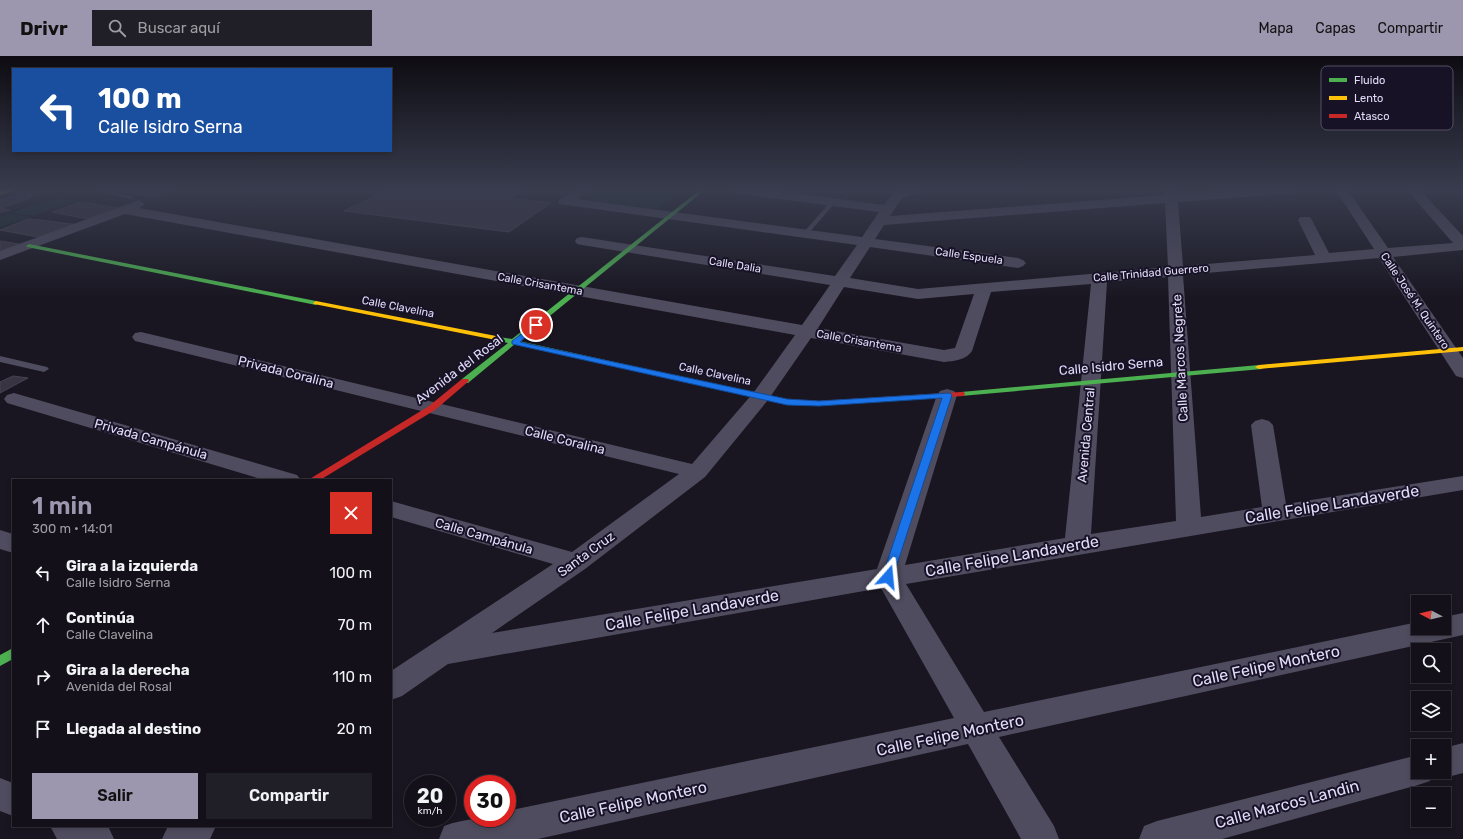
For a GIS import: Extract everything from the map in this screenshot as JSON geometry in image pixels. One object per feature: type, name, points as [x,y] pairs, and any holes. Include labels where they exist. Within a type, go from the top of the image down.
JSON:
[{"type":"street","points":[[0,256],[29,246],[77,226]]},
{"type":"street","name":"Calle Crisantema","points":[[244,226],[578,291],[944,356],[962,351],[984,288]]},
{"type":"street","name":"Avenida del Rosal","points":[[315,479],[432,408],[659,226]]},
{"type":"street","name":"Calle Espuela","points":[[746,226],[1018,263]]},
{"type":"street","name":"Santa Cruz","points":[[393,683],[443,653],[576,562],[697,472],[761,396],[807,331],[877,226]]},
{"type":"street","name":"Calle Marcos Negrete","points":[[1173,226],[1189,527]]},
{"type":"street","points":[[1308,226],[1325,259]]},
{"type":"street","name":"Calle José M. Quintero","points":[[1365,226],[1383,254],[1456,349],[1463,372]]},
{"type":"street","points":[[1445,226],[1463,245]]},
{"type":"street","name":"Calle Dalia","points":[[582,241],[839,282]]},
{"type":"street","name":"Calle Trinidad Guerrero","points":[[839,282],[918,294],[1383,254],[1463,245]]},
{"type":"street","name":"Calle Clavelina","points":[[29,246],[515,342],[761,396]]},
{"type":"street","name":"Avenida Central","points":[[1077,545],[1099,278]]},
{"type":"street","name":"Privada Coralina","points":[[141,337],[432,408]]},
{"type":"street","name":"Calle Isidro Serna","points":[[761,396],[787,402],[819,403],[947,395],[1456,349]]},
{"type":"street","points":[[947,395],[888,577],[1041,839]]},
{"type":"street","name":"Privada Campánula","points":[[14,399],[286,479]]},
{"type":"street","name":"Calle Coralina","points":[[432,408],[697,472]]},
{"type":"street","points":[[1262,425],[1276,513]]},
{"type":"street","name":"Calle Felipe Landaverde","points":[[443,653],[1077,545],[1463,483]]},
{"type":"street","name":"Calle Campánula","points":[[392,509],[576,562]]},
{"type":"street","points":[[0,539],[12,544]]},
{"type":"street","name":"Calle Felipe Montero","points":[[1451,626],[1463,624]]},
{"type":"street","name":"Calle Felipe Montero","points":[[457,839],[978,729],[1411,635]]},
{"type":"street","points":[[0,661],[12,654]]},
{"type":"street","points":[[1451,761],[1463,758]]},
{"type":"street","name":"Calle Marcos Landin","points":[[1157,839],[1411,772]]},
{"type":"street","points":[[0,794],[12,800]]},
{"type":"street","points":[[70,827],[96,839]]},
{"type":"street","points":[[180,839],[197,827]]},
{"type":"lane","points":[[805,234],[812,226]]},
{"type":"lane","points":[[0,359],[44,368]]},
{"type":"building","points":[[11,226],[78,226],[43,238],[0,230]]},
{"type":"building","points":[[458,226],[518,226],[509,232]]},
{"type":"building","points":[[0,241],[25,245],[7,251],[0,250]]},
{"type":"building","points":[[13,376],[28,378],[0,393],[0,382]]},
{"type":"traffic: fast","points":[[465,381],[659,226]]},
{"type":"traffic: fast","points":[[29,246],[316,303]]},
{"type":"traffic: fast","points":[[496,338],[787,402],[802,402]]},
{"type":"traffic: fast","points":[[961,394],[1259,367]]},
{"type":"traffic: fast","points":[[0,661],[12,654]]},
{"type":"traffic: slow","points":[[316,303],[496,338]]},
{"type":"traffic: slow","points":[[1259,367],[1463,349]]},
{"type":"traffic: jam","points":[[315,479],[432,408],[465,381]]},
{"type":"traffic: jam","points":[[802,402],[819,403],[961,394]]},
{"type":"route","points":[[536,325],[515,342],[787,402],[819,403],[947,395],[888,577]]}]
